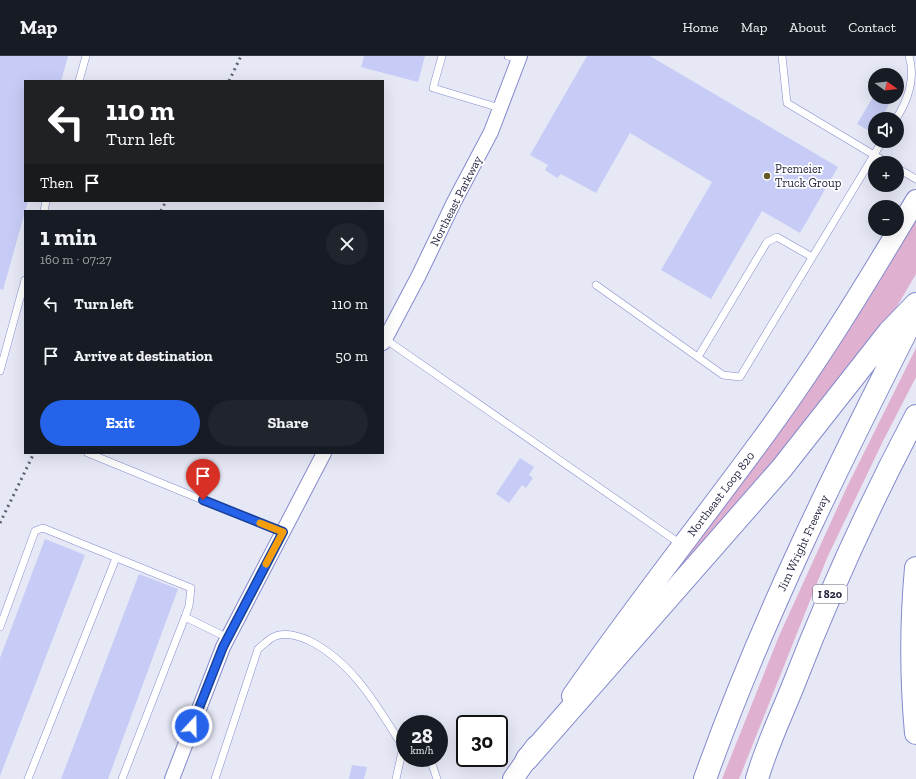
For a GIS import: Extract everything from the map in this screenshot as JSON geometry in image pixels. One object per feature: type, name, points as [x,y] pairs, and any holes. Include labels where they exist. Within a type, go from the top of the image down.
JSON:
[{"type":"highway","points":[[527,759],[782,468],[889,332],[916,304]]},
{"type":"highway","name":"Jim Wright Freeway","points":[[705,779],[726,720],[762,631],[850,442],[916,313]]},
{"type":"highway","name":"I 820","points":[[757,779],[807,649],[832,589],[894,458],[916,416]]},
{"type":"highway","points":[[916,568],[912,651],[913,702],[916,733]]},
{"type":"main road","name":"Northeast Loop 820","points":[[513,779],[617,632],[757,446],[834,335],[916,200]]},
{"type":"street","name":"Northeast Parkway","points":[[384,341],[491,132],[516,57]]},
{"type":"street","points":[[172,779],[207,687],[228,638],[323,454]]},
{"type":"lane","points":[[79,80],[86,56]]},
{"type":"lane","points":[[442,56],[432,88],[500,108]]},
{"type":"lane","points":[[782,56],[787,103],[874,155]]},
{"type":"lane","points":[[900,112],[912,94],[915,79],[913,62],[909,56]]},
{"type":"lane","points":[[596,285],[723,376],[740,377],[878,148]]},
{"type":"lane","points":[[904,172],[916,179]]},
{"type":"lane","points":[[698,357],[767,242],[777,237],[812,257]]},
{"type":"lane","points":[[0,371],[24,284]]},
{"type":"lane","points":[[384,341],[682,545]]},
{"type":"lane","points":[[90,454],[283,532]]},
{"type":"lane","points":[[0,627],[35,531],[43,528],[192,588],[189,606],[185,617],[122,779]]},
{"type":"lane","points":[[28,779],[116,558]]},
{"type":"lane","points":[[185,617],[228,638]]},
{"type":"lane","points":[[215,779],[258,649],[270,638],[285,634],[297,636],[319,646],[338,659],[358,680],[396,735]]},
{"type":"lane","points":[[396,779],[399,767]]},
{"type":"lane","points":[[433,767],[437,779]]},
{"type":"shaded area","points":[[916,218],[916,274],[896,308],[798,434],[660,588],[904,236]]},
{"type":"shaded area","points":[[916,348],[916,377],[883,441],[827,558],[739,779],[722,779],[779,636],[846,489]]},
{"type":"building","points":[[0,56],[68,56],[61,80],[24,80],[24,202],[28,202],[25,210],[24,210],[24,215],[3,290],[0,289]]},
{"type":"building","points":[[364,56],[425,56],[418,82],[361,67]]},
{"type":"building","name":"Premeier Truck Group","points":[[587,56],[650,56],[838,167],[800,233],[762,211],[711,299],[661,270],[712,182],[630,133],[596,193],[561,174],[557,178],[545,170],[548,165],[530,155]]},
{"type":"building","points":[[869,104],[889,104],[885,112],[868,112],[868,130],[857,124]]},
{"type":"building","points":[[520,458],[534,467],[529,475],[533,478],[526,488],[522,485],[509,503],[496,494]]},
{"type":"building","points":[[45,539],[85,555],[0,776],[0,658]]},
{"type":"building","points":[[139,574],[178,589],[108,779],[61,779]]},
{"type":"building","points":[[352,765],[367,767],[364,779],[349,779]]},
{"type":"railway","points":[[229,80],[241,56]]},
{"type":"railway","points":[[162,210],[166,202]]},
{"type":"railway","points":[[0,523],[34,454]]},
{"type":"slow traffic","points":[[260,523],[283,532],[266,564]]},
{"type":"place","name":"Premeier Truck Group","points":[[767,176]]},
{"type":"route","points":[[192,726],[223,647],[283,532],[203,500]]}]
